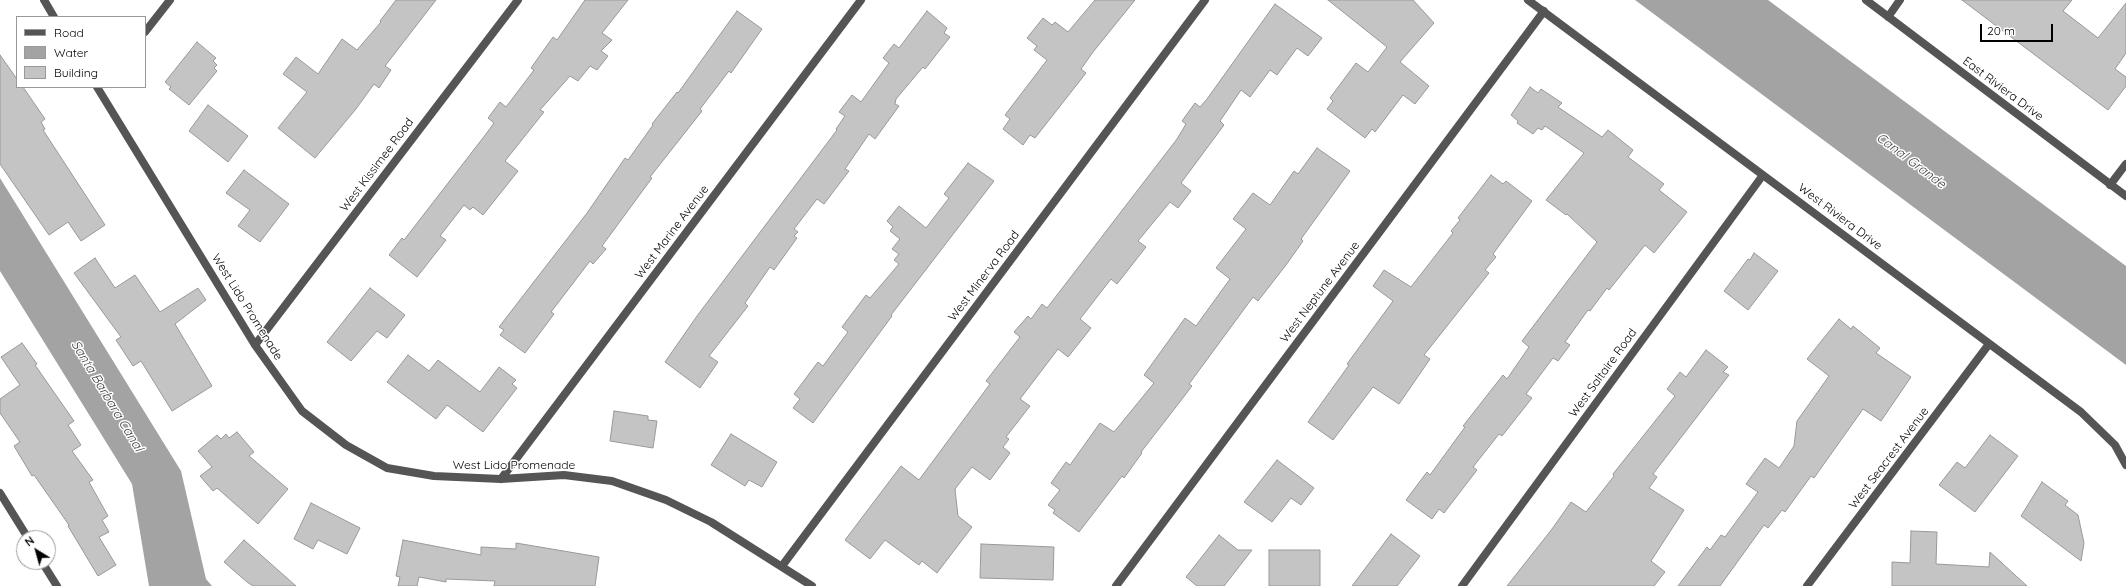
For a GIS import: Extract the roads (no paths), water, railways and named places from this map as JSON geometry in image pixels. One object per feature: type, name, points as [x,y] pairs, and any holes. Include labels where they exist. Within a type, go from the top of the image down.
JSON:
[{"type":"street","points":[[44,0],[53,16]]},
{"type":"street","points":[[146,31],[170,0]]},
{"type":"street","name":"West Kissimee Road","points":[[255,346],[518,0]]},
{"type":"street","name":"West Marine Avenue","points":[[501,479],[861,0]]},
{"type":"street","name":"West Minerva Road","points":[[782,566],[1205,0]]},
{"type":"street","name":"West Riviera Drive","points":[[1528,0],[2081,412],[2115,445],[2126,465]]},
{"type":"street","name":"East Riviera Drive","points":[[1866,0],[2126,196]]},
{"type":"street","points":[[1888,17],[1900,0]]},
{"type":"street","name":"West Neptune Avenue","points":[[1116,586],[1544,11]]},
{"type":"street","name":"West Lido Promenade","points":[[100,88],[255,346],[302,411],[346,444],[387,468],[434,476],[501,479],[564,475],[612,481],[666,500],[705,519],[812,586]]},
{"type":"street","points":[[2110,185],[2126,164]]},
{"type":"street","name":"West Saltaire Road","points":[[1462,586],[1763,175]]},
{"type":"street","name":"West Seacrest Avenue","points":[[1807,586],[1990,344]]},
{"type":"street","points":[[0,493],[23,530]]},
{"type":"street","points":[[47,570],[57,586]]},
{"type":"water","name":"Canal Grande","points":[[1635,0],[1768,0],[2126,266],[2126,365]]},
{"type":"water","name":"Santa Barbara Canal","points":[[0,178],[181,471],[206,579],[212,586],[149,586],[132,484],[0,271]]}]
